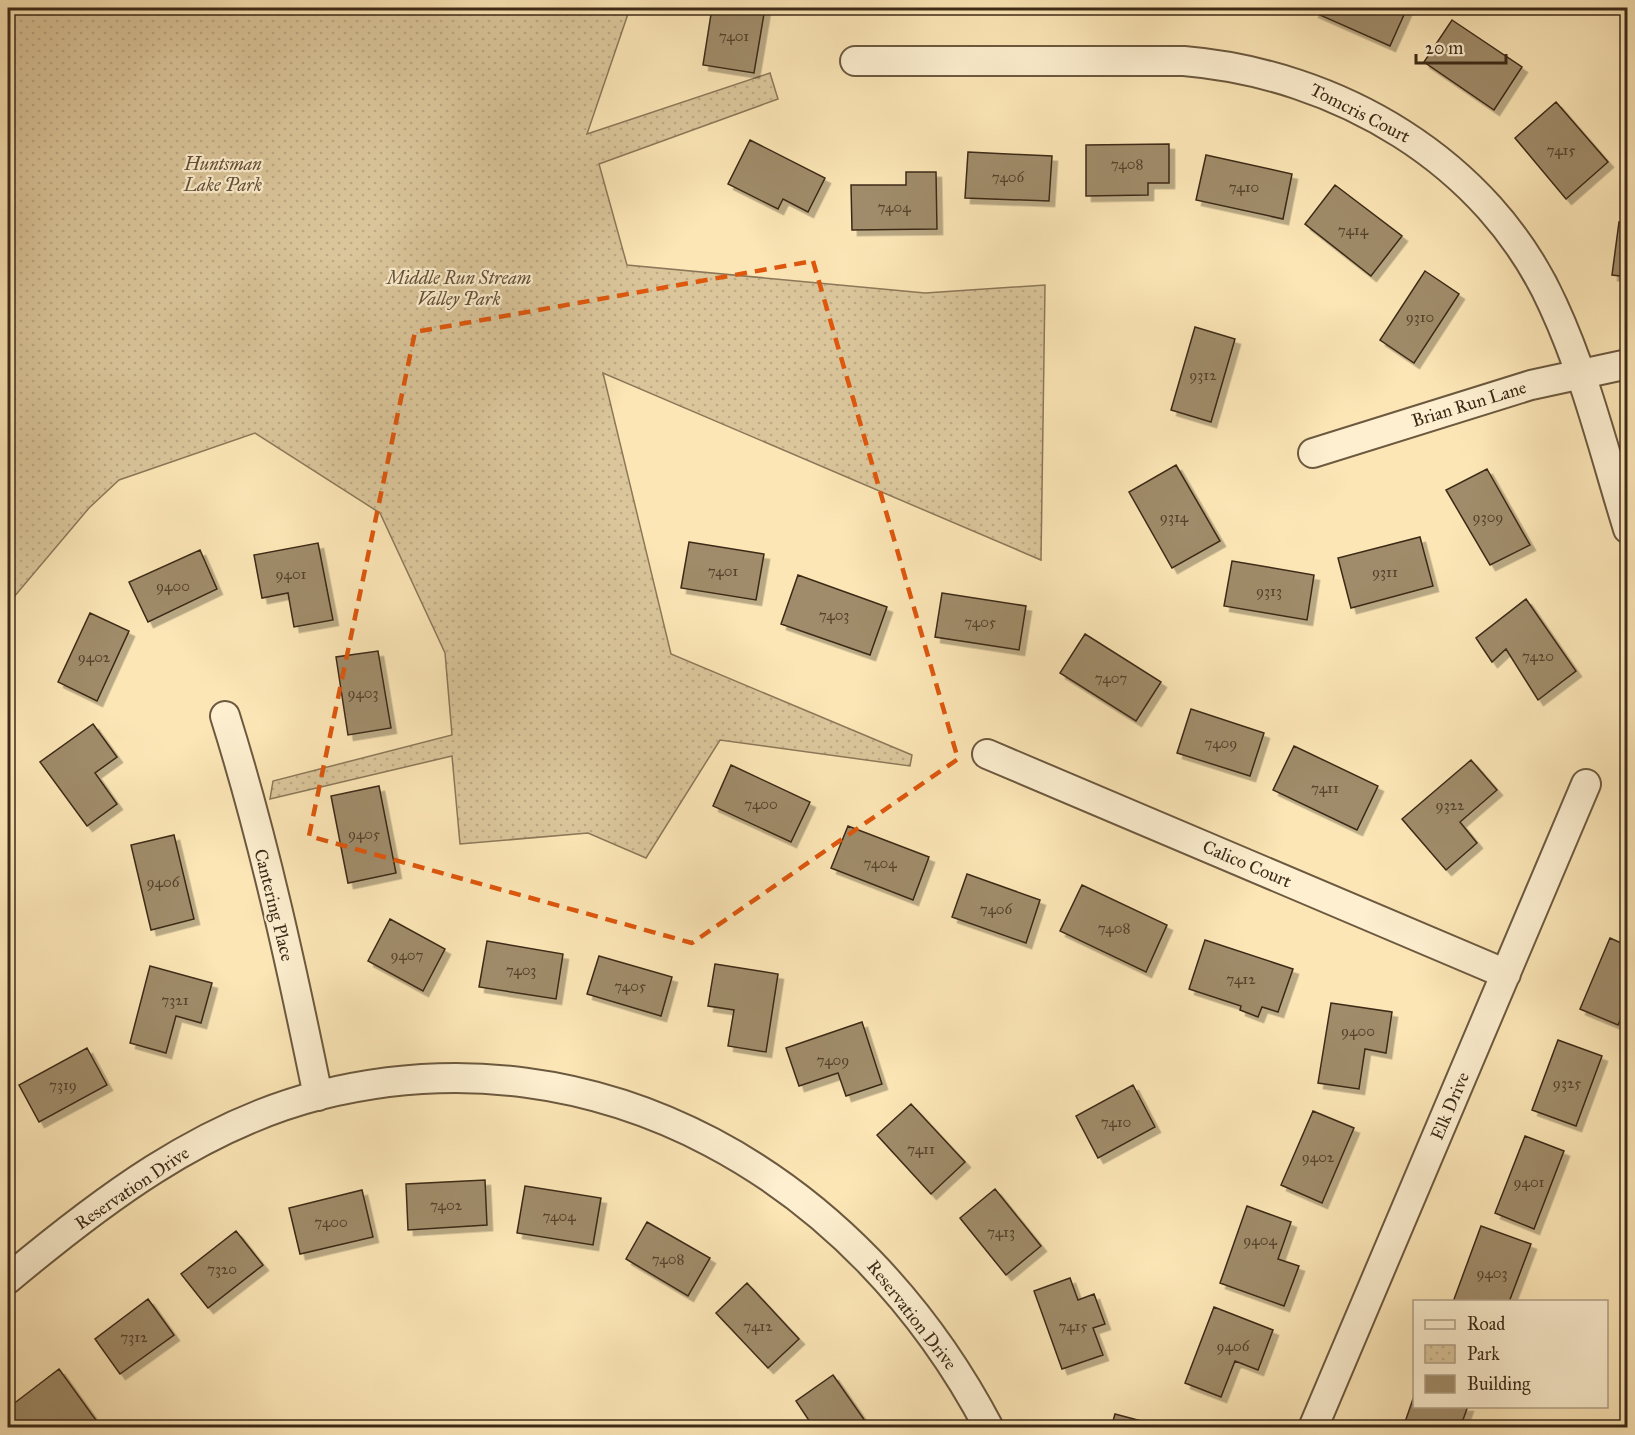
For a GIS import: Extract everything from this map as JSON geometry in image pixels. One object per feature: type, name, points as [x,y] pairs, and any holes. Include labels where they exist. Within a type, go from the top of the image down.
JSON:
[{"type":"street","name":"Tomcris Court","points":[[855,61],[1184,61],[1244,68],[1302,83],[1385,122],[1422,146],[1455,173],[1487,205],[1511,234],[1534,270],[1553,305],[1579,373],[1628,529]]},
{"type":"street","name":"Brian Run Lane","points":[[1313,453],[1531,385],[1628,364]]},
{"type":"street","name":"Cantering Place","points":[[225,716],[241,767],[304,1026],[318,1096]]},
{"type":"street","name":"Calico Court","points":[[987,754],[1506,974]]},
{"type":"street","name":"Elk Drive","points":[[1313,1428],[1586,784]]},
{"type":"street","name":"Reservation Drive","points":[[8,1279],[117,1194],[171,1158],[230,1128],[318,1096],[392,1083],[440,1079],[499,1081],[558,1089],[616,1102],[667,1120],[721,1145],[772,1176],[824,1216],[867,1258],[907,1303],[952,1365],[989,1428]]},
{"type":"highlighted area","points":[[813,261],[958,759],[692,943],[309,836],[415,332]]},
{"type":"green space","name":"Middle Run Stream Valley Park","points":[[13,8],[630,8],[587,134],[770,73],[778,99],[599,164],[627,265],[925,293],[1045,285],[1041,560],[603,373],[671,654],[912,755],[910,766],[720,740],[646,858],[588,833],[460,844],[452,756],[270,799],[273,781],[452,735],[445,653],[380,513],[255,433],[119,480],[89,508],[8,604],[8,41]]},
{"type":"building","points":[[712,8],[765,8],[754,73],[703,65]]},
{"type":"building","points":[[1315,8],[1407,8],[1390,46],[1313,12]]},
{"type":"building","points":[[1452,20],[1522,67],[1494,110],[1424,62]]},
{"type":"building","points":[[1556,102],[1608,162],[1566,199],[1515,138]]},
{"type":"building","points":[[750,140],[825,178],[808,212],[783,199],[778,209],[728,184]]},
{"type":"building","points":[[1169,144],[1169,183],[1148,183],[1148,195],[1086,196],[1086,145]]},
{"type":"building","points":[[968,152],[1052,156],[1049,201],[965,198]]},
{"type":"building","points":[[1206,155],[1292,174],[1283,219],[1196,200]]},
{"type":"building","points":[[906,172],[936,172],[937,229],[852,230],[851,185],[906,185]]},
{"type":"building","points":[[1335,185],[1402,236],[1371,276],[1305,224]]},
{"type":"building","points":[[1619,222],[1628,223],[1628,277],[1612,275]]},
{"type":"building","points":[[1425,271],[1459,294],[1414,363],[1380,340]]},
{"type":"building","points":[[1195,327],[1235,339],[1211,422],[1171,410]]},
{"type":"building","points":[[1176,465],[1220,541],[1172,568],[1129,492]]},
{"type":"building","points":[[1487,469],[1530,545],[1490,565],[1446,490]]},
{"type":"building","points":[[1420,537],[1433,586],[1351,608],[1338,558]]},
{"type":"building","points":[[689,542],[764,554],[756,600],[681,588]]},
{"type":"building","points":[[318,543],[333,620],[294,627],[288,593],[262,598],[254,555]]},
{"type":"building","points":[[200,550],[217,589],[148,622],[129,582]]},
{"type":"building","points":[[1232,561],[1314,575],[1307,620],[1224,606]]},
{"type":"building","points":[[798,575],[887,607],[870,655],[781,624]]},
{"type":"building","points":[[942,593],[1026,606],[1019,650],[935,637]]},
{"type":"building","points":[[1526,599],[1576,671],[1538,700],[1506,649],[1492,662],[1476,638]]},
{"type":"building","points":[[90,613],[129,631],[97,701],[58,682]]},
{"type":"building","points":[[1085,634],[1161,682],[1136,721],[1060,673]]},
{"type":"building","points":[[378,651],[391,728],[348,735],[336,657]]},
{"type":"building","points":[[1191,709],[1264,733],[1250,776],[1177,753]]},
{"type":"building","points":[[93,724],[117,757],[95,773],[117,804],[87,826],[40,762]]},
{"type":"building","points":[[1294,746],[1378,786],[1357,830],[1273,790]]},
{"type":"building","points":[[1471,760],[1497,790],[1460,822],[1477,843],[1446,870],[1402,819]]},
{"type":"building","points":[[731,765],[810,802],[791,842],[713,806]]},
{"type":"building","points":[[379,786],[396,873],[348,883],[331,796]]},
{"type":"building","points":[[848,826],[929,857],[913,900],[831,868]]},
{"type":"building","points":[[174,835],[194,919],[151,930],[131,845]]},
{"type":"building","points":[[967,874],[1040,900],[1026,943],[952,917]]},
{"type":"building","points":[[1082,885],[1167,925],[1146,972],[1060,931]]},
{"type":"building","points":[[390,919],[445,949],[423,991],[368,961]]},
{"type":"building","points":[[1610,938],[1628,946],[1628,1003],[1618,1025],[1580,1009]]},
{"type":"building","points":[[1205,940],[1293,969],[1278,1012],[1262,1007],[1258,1017],[1240,1010],[1241,1006],[1189,989]]},
{"type":"building","points":[[487,941],[563,954],[556,999],[479,987]]},
{"type":"building","points":[[599,956],[672,977],[661,1016],[587,994]]},
{"type":"building","points":[[715,964],[778,974],[766,1052],[728,1046],[734,1010],[708,1006]]},
{"type":"building","points":[[150,966],[212,983],[201,1023],[176,1016],[166,1053],[130,1043]]},
{"type":"building","points":[[1331,1003],[1392,1012],[1386,1053],[1365,1049],[1359,1089],[1318,1083]]},
{"type":"building","points":[[862,1022],[882,1084],[846,1096],[838,1073],[799,1086],[786,1048]]},
{"type":"building","points":[[1558,1040],[1602,1056],[1576,1126],[1532,1110]]},
{"type":"building","points":[[87,1048],[107,1085],[39,1122],[19,1085]]},
{"type":"building","points":[[1133,1085],[1155,1127],[1098,1158],[1076,1116]]},
{"type":"building","points":[[911,1104],[965,1162],[931,1194],[877,1135]]},
{"type":"building","points":[[1313,1111],[1354,1128],[1322,1203],[1281,1185]]},
{"type":"building","points":[[1525,1136],[1564,1151],[1534,1229],[1495,1213]]},
{"type":"building","points":[[485,1180],[487,1225],[408,1230],[406,1184]]},
{"type":"building","points":[[525,1186],[601,1198],[593,1245],[517,1233]]},
{"type":"building","points":[[995,1189],[1041,1246],[1006,1275],[960,1218]]},
{"type":"building","points":[[362,1190],[373,1237],[300,1254],[289,1208]]},
{"type":"building","points":[[1247,1206],[1291,1222],[1278,1259],[1299,1266],[1284,1306],[1220,1283]]},
{"type":"building","points":[[647,1222],[710,1258],[688,1296],[626,1259]]},
{"type":"building","points":[[1481,1226],[1531,1244],[1510,1300],[1454,1300]]},
{"type":"building","points":[[236,1231],[263,1265],[208,1308],[181,1274]]},
{"type":"building","points":[[1070,1278],[1078,1300],[1094,1294],[1105,1324],[1093,1328],[1103,1355],[1062,1369],[1034,1291]]},
{"type":"building","points":[[747,1283],[799,1339],[768,1368],[716,1313]]},
{"type":"building","points":[[148,1299],[174,1335],[120,1374],[95,1339]]},
{"type":"building","points":[[1214,1307],[1273,1330],[1258,1370],[1235,1361],[1221,1397],[1185,1383]]},
{"type":"building","points":[[59,1369],[96,1420],[86,1428],[17,1428],[8,1414],[8,1408]]},
{"type":"building","points":[[833,1375],[870,1428],[814,1428],[796,1401]]},
{"type":"building","points":[[1413,1399],[1413,1408],[1467,1408],[1460,1428],[1421,1428],[1405,1422]]},
{"type":"building","points":[[1115,1414],[1168,1428],[1111,1428]]},
{"type":"park label","name":"Huntsman Lake Park","points":[[223,174]]}]
